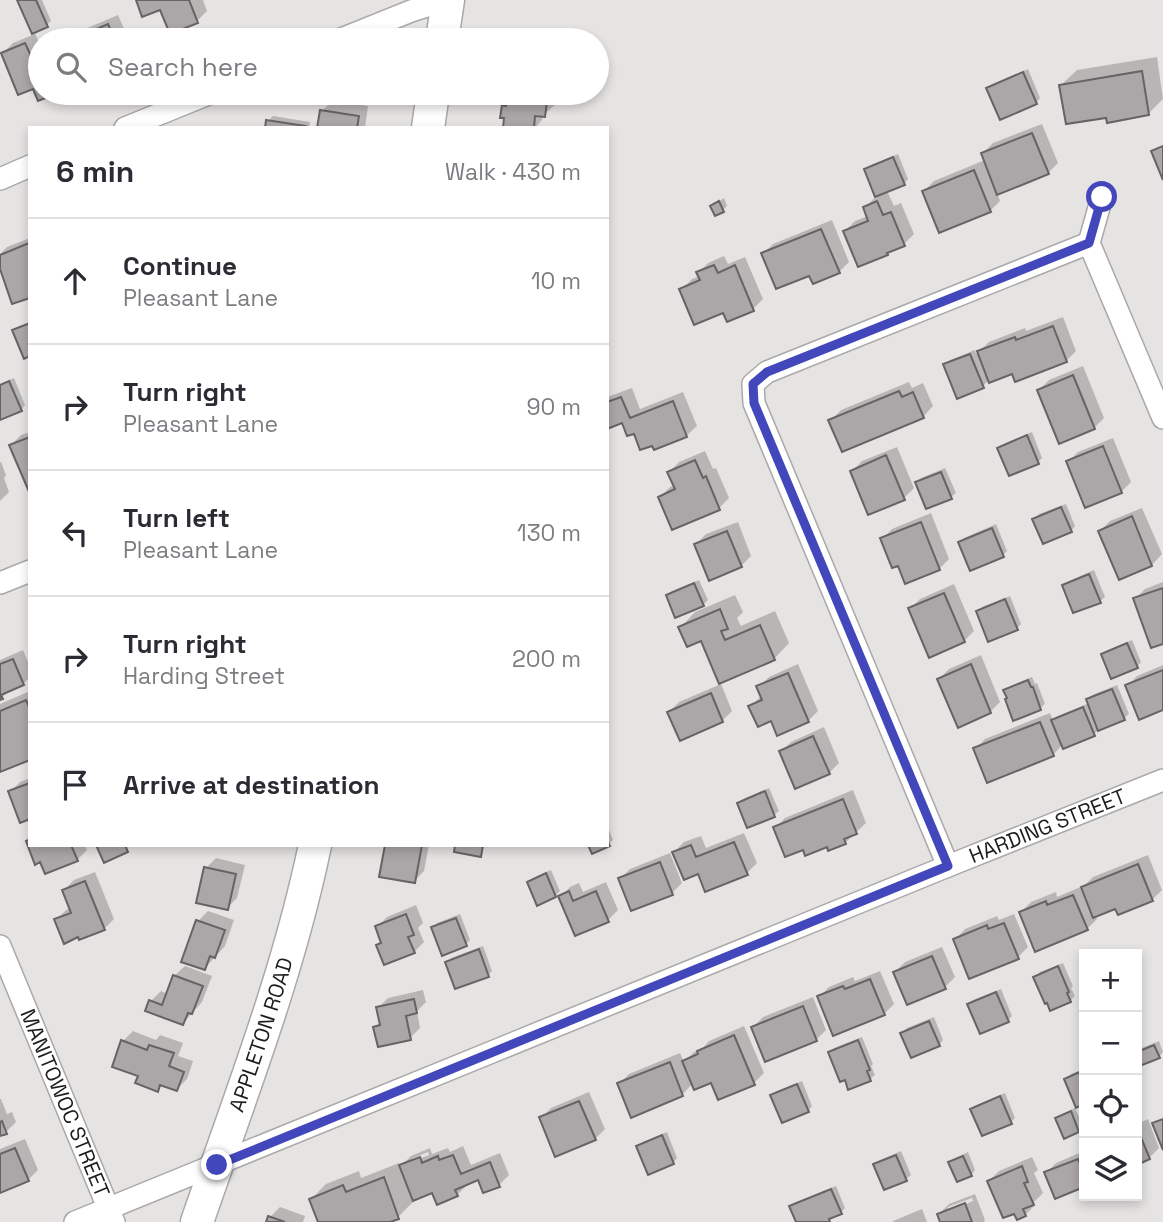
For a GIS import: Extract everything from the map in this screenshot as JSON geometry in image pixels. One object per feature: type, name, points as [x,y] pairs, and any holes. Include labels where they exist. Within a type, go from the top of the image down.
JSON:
[{"type":"main road","points":[[444,28],[447,0]]},
{"type":"main road","points":[[428,126],[431,105]]},
{"type":"main road","name":"APPLETON ROAD","points":[[197,1222],[260,1046],[285,966],[315,847]]},
{"type":"street","points":[[370,28],[447,0]]},
{"type":"street","points":[[130,126],[182,105]]},
{"type":"street","points":[[0,178],[28,167]]},
{"type":"street","points":[[1102,197],[1089,243],[1163,418]]},
{"type":"street","points":[[948,866],[754,403],[753,384],[767,372],[1089,243]]},
{"type":"street","points":[[0,583],[28,572]]},
{"type":"street","name":"HARDING STREET","points":[[75,1222],[111,1215],[217,1165],[1163,780]]},
{"type":"street","name":"MANITOWOC STREET","points":[[0,946],[111,1215]]},
{"type":"building","points":[[17,0],[36,0],[48,27],[29,28]]},
{"type":"building","points":[[136,0],[189,0],[198,23],[185,28],[168,28],[160,10],[142,17]]},
{"type":"building","points":[[25,43],[28,49],[28,91],[18,95],[1,53]]},
{"type":"building","points":[[1142,71],[1149,115],[1107,123],[1106,118],[1066,124],[1059,85]]},
{"type":"building","points":[[1023,72],[1037,104],[1000,120],[986,88]]},
{"type":"building","points":[[502,105],[546,105],[545,117],[535,116],[534,126],[503,126],[504,118],[500,118]]},
{"type":"building","points":[[320,110],[359,116],[357,126],[317,126]]},
{"type":"building","points":[[266,120],[306,126],[265,126]]},
{"type":"building","points":[[1032,133],[1049,174],[997,195],[981,153]]},
{"type":"building","points":[[1163,146],[1163,180],[1151,151]]},
{"type":"building","points":[[893,157],[905,185],[875,197],[864,169]]},
{"type":"building","points":[[974,170],[991,212],[939,233],[922,191]]},
{"type":"building","points":[[719,201],[724,212],[715,216],[710,206]]},
{"type":"building","points":[[877,201],[883,215],[891,212],[905,246],[858,267],[843,231],[868,221],[863,207]]},
{"type":"building","points":[[821,229],[840,273],[813,284],[809,276],[776,289],[761,253]]},
{"type":"building","points":[[28,243],[28,299],[12,304],[0,269],[0,255]]},
{"type":"building","points":[[714,265],[718,273],[735,265],[754,311],[727,322],[723,313],[694,325],[679,289],[700,280],[696,272]]},
{"type":"building","points":[[28,324],[28,357],[24,359],[12,330]]},
{"type":"building","points":[[1053,326],[1067,362],[1015,382],[1012,374],[989,383],[977,351]]},
{"type":"building","points":[[970,354],[984,388],[957,399],[943,364]]},
{"type":"building","points":[[1073,375],[1095,429],[1059,444],[1037,390]]},
{"type":"building","points":[[9,381],[22,411],[0,420],[0,385]]},
{"type":"building","points":[[899,391],[902,397],[913,392],[924,418],[842,452],[828,420]]},
{"type":"building","points":[[621,397],[630,418],[673,401],[687,437],[654,450],[652,446],[640,450],[634,434],[627,436],[622,423],[609,428],[609,401]]},
{"type":"building","points":[[1027,435],[1039,464],[1009,476],[997,448]]},
{"type":"building","points":[[28,438],[28,489],[9,445]]},
{"type":"building","points":[[1103,446],[1122,493],[1085,508],[1066,461]]},
{"type":"building","points":[[886,455],[905,500],[868,515],[850,471]]},
{"type":"building","points":[[695,460],[703,478],[706,476],[720,510],[672,530],[658,497],[675,489],[667,472]]},
{"type":"building","points":[[941,472],[952,499],[926,509],[915,482]]},
{"type":"building","points":[[1061,507],[1072,532],[1043,544],[1032,519]]},
{"type":"building","points":[[1132,516],[1152,566],[1119,580],[1098,531]]},
{"type":"building","points":[[921,522],[940,570],[905,584],[898,566],[892,568],[880,538]]},
{"type":"building","points":[[992,528],[1004,557],[970,571],[958,542]]},
{"type":"building","points":[[727,531],[742,567],[709,581],[694,544]]},
{"type":"building","points":[[1089,574],[1101,603],[1073,613],[1062,585]]},
{"type":"building","points":[[694,583],[704,606],[675,618],[666,595]]},
{"type":"building","points":[[1163,588],[1163,644],[1151,648],[1133,598]]},
{"type":"building","points":[[944,593],[965,642],[929,658],[908,608]]},
{"type":"building","points":[[1005,599],[1018,630],[988,642],[976,611]]},
{"type":"building","points":[[720,609],[728,629],[721,631],[725,640],[760,625],[775,660],[719,684],[701,641],[687,647],[678,627]]},
{"type":"building","points":[[1127,643],[1138,668],[1111,679],[1101,654]]},
{"type":"building","points":[[13,659],[24,685],[1,695],[3,699],[0,700],[0,664]]},
{"type":"building","points":[[971,664],[991,713],[958,728],[937,679]]},
{"type":"building","points":[[1163,670],[1163,710],[1139,720],[1125,685]]},
{"type":"building","points":[[788,673],[809,722],[777,736],[771,721],[758,727],[748,706],[762,700],[756,686]]},
{"type":"building","points":[[1028,680],[1041,710],[1013,721],[1003,690]]},
{"type":"building","points":[[1112,689],[1125,720],[1098,731],[1086,699]]},
{"type":"building","points":[[711,693],[723,722],[680,741],[667,712]]},
{"type":"building","points":[[26,700],[28,704],[28,761],[0,772],[0,711]]},
{"type":"building","points":[[1083,707],[1095,736],[1063,749],[1051,720]]},
{"type":"building","points":[[1040,722],[1054,756],[987,783],[973,748]]},
{"type":"building","points":[[813,736],[830,774],[795,789],[779,751]]},
{"type":"building","points":[[28,784],[28,820],[20,823],[8,791]]},
{"type":"building","points":[[765,791],[775,817],[747,828],[737,803]]},
{"type":"building","points":[[843,799],[857,834],[844,839],[846,844],[828,851],[827,847],[805,856],[803,850],[785,857],[773,827]]},
{"type":"building","points":[[734,842],[748,875],[705,892],[698,874],[684,880],[672,852],[691,845],[696,857]]},
{"type":"building","points":[[28,847],[72,847],[78,861],[45,874],[40,862],[35,865]]},
{"type":"building","points":[[97,847],[126,847],[128,852],[104,863]]},
{"type":"building","points":[[385,847],[422,847],[415,883],[379,877]]},
{"type":"building","points":[[455,847],[483,847],[481,857],[454,852]]},
{"type":"building","points":[[589,847],[608,847],[592,854]]},
{"type":"building","points":[[660,862],[673,895],[631,911],[618,878]]},
{"type":"building","points":[[1138,864],[1153,901],[1118,915],[1115,909],[1093,918],[1081,887]]},
{"type":"building","points":[[204,867],[236,874],[228,910],[196,903]]},
{"type":"building","points":[[546,873],[556,897],[537,906],[527,882]]},
{"type":"building","points":[[85,881],[105,930],[79,940],[78,937],[64,944],[54,919],[71,913],[62,890]]},
{"type":"building","points":[[569,891],[573,901],[596,891],[609,922],[575,936],[558,896]]},
{"type":"building","points":[[1073,895],[1088,930],[1035,952],[1019,912],[1046,901],[1047,905]]},
{"type":"building","points":[[406,914],[414,935],[408,937],[415,953],[384,965],[376,945],[381,943],[375,926]]},
{"type":"building","points":[[456,918],[467,946],[442,956],[431,927]]},
{"type":"building","points":[[196,920],[225,930],[215,958],[210,956],[205,970],[181,962]]},
{"type":"building","points":[[1004,923],[1019,959],[969,979],[953,939],[987,925],[988,929]]},
{"type":"building","points":[[479,949],[489,977],[455,989],[445,962]]},
{"type":"building","points":[[932,956],[946,989],[907,1005],[893,972]]},
{"type":"building","points":[[1058,966],[1071,1002],[1050,1011],[1033,977]]},
{"type":"building","points":[[173,975],[203,986],[192,1014],[188,1013],[183,1025],[145,1011],[149,1000],[162,1005]]},
{"type":"building","points":[[870,979],[885,1015],[833,1036],[817,996]]},
{"type":"building","points":[[996,992],[1009,1022],[980,1034],[967,1004]]},
{"type":"building","points":[[414,999],[417,1013],[406,1016],[411,1040],[378,1047],[373,1027],[380,1025],[376,1007]]},
{"type":"building","points":[[803,1006],[817,1041],[765,1062],[751,1027]]},
{"type":"building","points":[[929,1021],[940,1046],[911,1058],[900,1033]]},
{"type":"building","points":[[734,1035],[755,1085],[718,1100],[711,1083],[694,1090],[682,1061],[698,1054],[697,1051]]},
{"type":"building","points":[[121,1040],[147,1050],[149,1045],[174,1053],[169,1066],[184,1072],[177,1091],[160,1085],[158,1092],[135,1083],[138,1076],[112,1067]]},
{"type":"building","points":[[858,1040],[870,1070],[867,1071],[871,1081],[848,1090],[845,1080],[840,1082],[828,1052]]},
{"type":"building","points":[[1154,1045],[1160,1058],[1142,1065],[1142,1050]]},
{"type":"building","points":[[670,1062],[683,1096],[631,1118],[617,1083]]},
{"type":"building","points":[[1079,1072],[1079,1106],[1076,1108],[1064,1079]]},
{"type":"building","points":[[797,1084],[809,1112],[782,1123],[770,1095]]},
{"type":"building","points":[[1000,1096],[1012,1124],[982,1136],[970,1109]]},
{"type":"building","points":[[579,1101],[596,1140],[555,1157],[539,1117]]},
{"type":"building","points":[[1071,1111],[1079,1132],[1064,1139],[1055,1118]]},
{"type":"building","points":[[1163,1119],[1163,1150],[1152,1123]]},
{"type":"building","points":[[2,1121],[7,1134],[0,1136],[0,1122]]},
{"type":"building","points":[[662,1135],[674,1164],[648,1175],[636,1146]]},
{"type":"building","points":[[1142,1140],[1150,1159],[1142,1163]]},
{"type":"building","points":[[15,1148],[29,1181],[0,1193],[0,1154]]},
{"type":"building","points":[[453,1155],[461,1174],[490,1162],[500,1187],[483,1193],[478,1180],[455,1190],[458,1196],[437,1205],[432,1193],[413,1201],[399,1165],[420,1157],[422,1163],[438,1156],[439,1160]]},
{"type":"building","points":[[896,1155],[907,1181],[884,1190],[873,1164]]},
{"type":"building","points":[[963,1156],[972,1176],[957,1182],[948,1162]]},
{"type":"building","points":[[1078,1159],[1079,1189],[1055,1199],[1044,1172]]},
{"type":"building","points":[[1022,1166],[1028,1182],[1024,1183],[1034,1205],[1023,1209],[1026,1216],[1017,1220],[1014,1214],[1003,1218],[987,1181]]},
{"type":"building","points":[[384,1177],[399,1219],[390,1222],[318,1222],[309,1199],[343,1185],[346,1192]]},
{"type":"building","points":[[831,1189],[842,1214],[829,1219],[830,1222],[796,1222],[789,1206]]},
{"type":"building","points":[[965,1203],[972,1222],[940,1222],[937,1214]]},
{"type":"building","points":[[268,1216],[285,1222],[266,1222]]},
{"type":"route","points":[[217,1165],[948,866],[754,403],[753,384],[767,372],[1089,243],[1102,197]]}]
